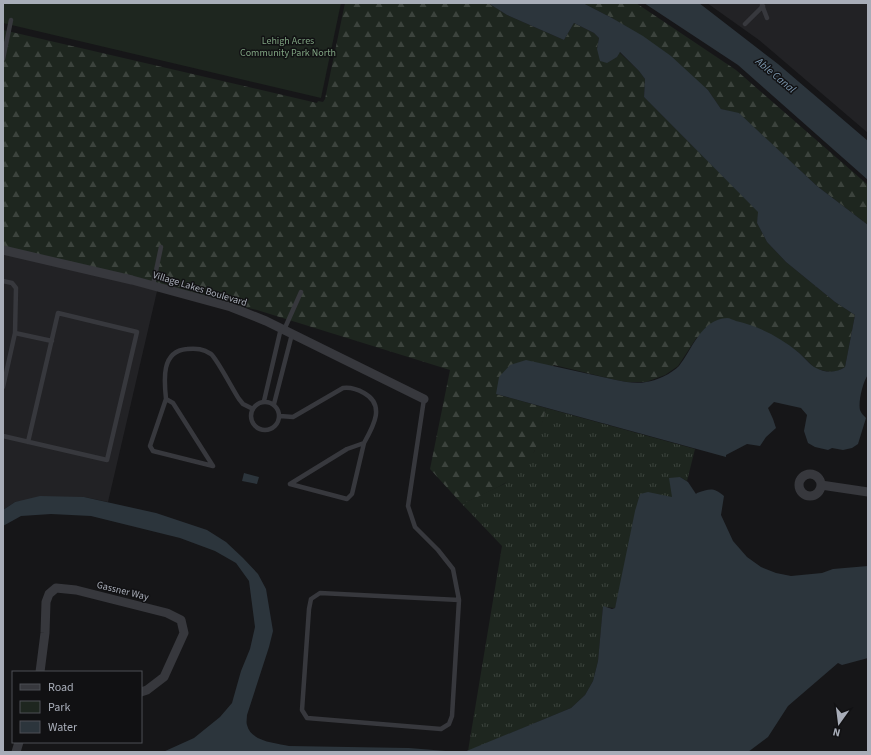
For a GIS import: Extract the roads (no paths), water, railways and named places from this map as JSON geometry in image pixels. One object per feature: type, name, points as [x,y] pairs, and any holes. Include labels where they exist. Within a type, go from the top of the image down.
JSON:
[{"type":"street","name":"Village Lakes Boulevard","points":[[3,250],[153,285],[231,307],[285,330],[424,400]]},
{"type":"street","points":[[821,485],[868,492]]},
{"type":"street","name":"Gassner Way","points":[[40,671],[45,633],[46,602],[49,594],[56,588],[76,590],[167,613],[180,620],[184,632],[164,678],[147,690],[142,692]]},
{"type":"lane","points":[[745,24],[762,4],[767,18]]},
{"type":"lane","points":[[3,59],[11,20]]},
{"type":"lane","points":[[153,285],[161,247]]},
{"type":"lane","points":[[3,281],[12,283],[16,290],[15,333],[3,387]]},
{"type":"lane","points":[[264,401],[285,330],[302,292]]},
{"type":"lane","points":[[3,436],[28,442],[107,460],[137,332],[58,313],[28,442]]},
{"type":"lane","points":[[274,404],[285,330]]},
{"type":"lane","points":[[15,333],[52,341]]},
{"type":"lane","points":[[166,399],[174,403],[213,466],[151,450],[150,446],[166,399],[164,379],[169,360],[176,353],[184,350],[199,348],[212,355],[239,399],[243,404],[253,409]]},
{"type":"lane","points":[[280,416],[293,417],[343,388],[350,387],[370,396],[376,406],[373,426],[364,443],[352,494],[347,499],[290,484],[347,449],[364,443]]},
{"type":"lane","points":[[424,400],[408,506],[415,527],[438,550],[453,569],[459,600],[452,716],[449,724],[441,729],[307,718],[302,710],[311,599],[320,593],[459,600]]},
{"type":"lane","points":[[264,401],[274,404],[279,411],[280,416],[277,425],[269,430],[264,430],[256,426],[251,418],[253,409],[256,405],[264,401]]},
{"type":"water","points":[[488,3],[583,3],[643,36],[671,56],[708,90],[721,109],[739,113],[817,186],[868,225],[868,375],[864,382],[860,397],[860,410],[866,418],[858,444],[852,448],[843,450],[832,448],[828,450],[815,447],[808,443],[804,431],[807,415],[801,408],[774,402],[768,408],[776,428],[766,437],[760,446],[747,444],[726,455],[726,457],[496,394],[499,377],[510,365],[526,360],[627,382],[642,383],[655,380],[668,374],[679,366],[704,329],[718,320],[727,318],[761,329],[791,347],[816,368],[831,372],[845,367],[855,315],[835,302],[786,262],[767,242],[757,223],[758,212],[644,97],[645,79],[620,52],[617,57],[607,63],[600,61],[597,49],[599,38],[594,33],[574,23],[564,40],[507,15]]},
{"type":"water","name":"Able Canal","points":[[644,3],[699,3],[778,64],[868,141],[868,180],[738,65]]},
{"type":"water","points":[[244,473],[259,477],[257,484],[242,481]]},
{"type":"water","points":[[680,477],[688,482],[696,494],[714,490],[724,496],[721,515],[733,541],[747,557],[761,567],[776,573],[791,576],[822,573],[833,569],[868,566],[868,658],[842,665],[838,663],[788,706],[768,737],[748,752],[464,752],[571,708],[585,695],[593,681],[598,661],[603,606],[612,609],[615,608],[635,511],[640,494],[648,492],[672,497],[669,478]]},
{"type":"water","points":[[40,496],[84,497],[156,513],[207,530],[226,542],[258,574],[266,589],[273,631],[247,715],[249,731],[253,735],[271,743],[289,746],[409,748],[458,752],[163,752],[194,738],[220,717],[232,703],[241,671],[250,649],[255,627],[249,581],[236,563],[215,551],[180,538],[91,516],[51,514],[21,516],[3,526],[3,510],[15,502]]},
{"type":"park label","name":"Lehigh Acres Community Park North","points":[[288,46]]}]
